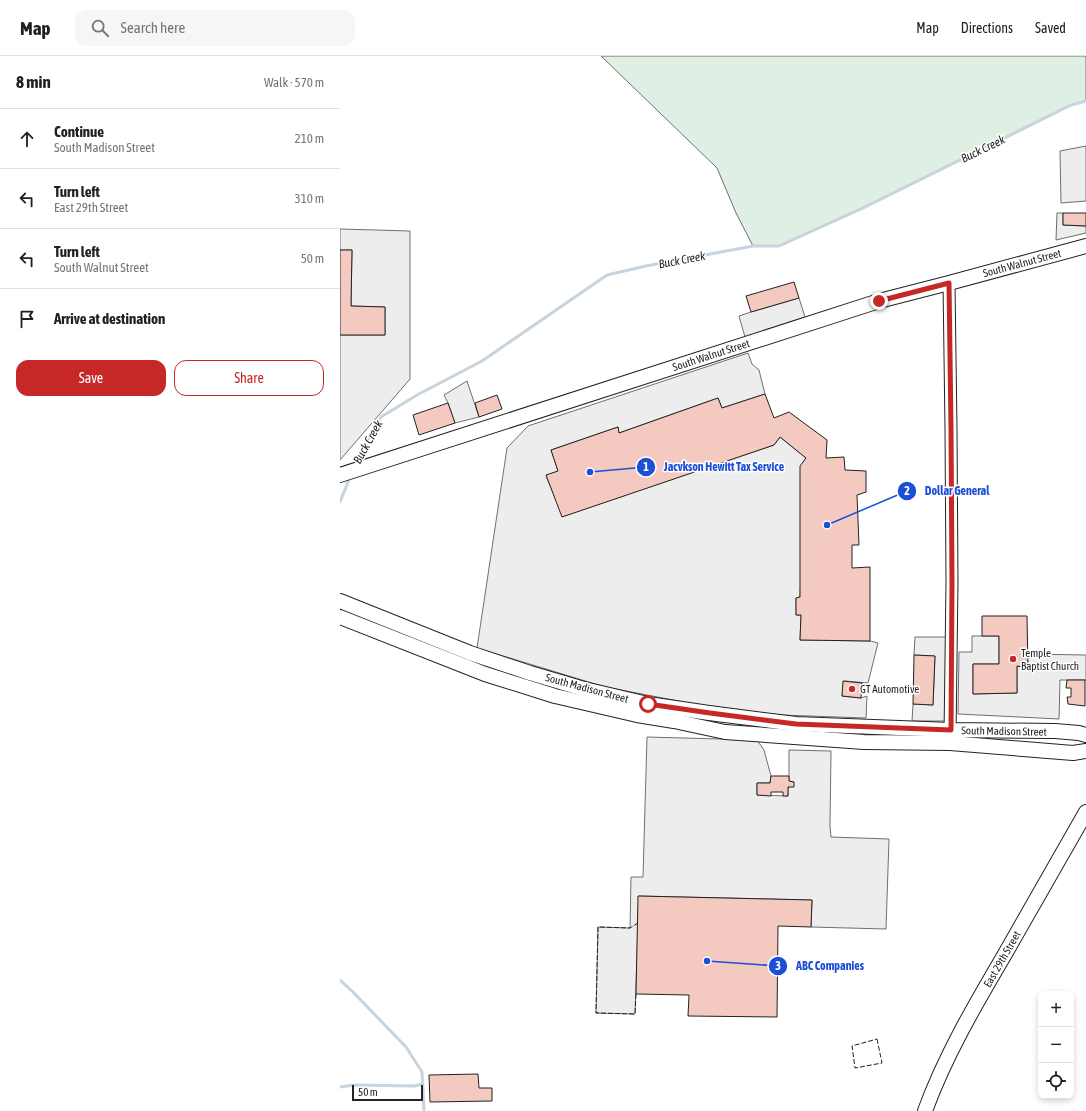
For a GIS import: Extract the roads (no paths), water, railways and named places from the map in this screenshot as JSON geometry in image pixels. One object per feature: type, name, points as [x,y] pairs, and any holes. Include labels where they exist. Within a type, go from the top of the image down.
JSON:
[{"type":"main road","name":"South Walnut Street","points":[[343,474],[879,301],[1086,246]]},
{"type":"main road","name":"South Madison Street","points":[[340,601],[488,659],[584,689],[648,704],[796,724],[950,736],[1074,753],[1086,751]]},
{"type":"main road","name":"South Madison Street","points":[[340,617],[485,674],[556,696],[637,715],[725,732],[864,742],[1055,731],[1086,735]]},
{"type":"main road","name":"East 29th Street","points":[[924,1111],[960,1032],[1086,812]]},
{"type":"street","points":[[949,283],[952,567],[950,736]]},
{"type":"waterway","name":"Buck Creek","points":[[356,465],[381,417],[417,395],[482,361],[607,275],[646,266],[753,246],[779,246],[861,209],[1071,105],[1086,101]]},
{"type":"waterway","name":"Buck Creek","points":[[340,502],[350,477]]},
{"type":"waterway","points":[[340,980],[406,1047],[422,1072],[424,1111]]},
{"type":"waterway","points":[[340,1087],[354,1085],[414,1086],[423,1084]]},
{"type":"place","name":"Jacvkson Hewitt Tax Service","points":[[590,472]]},
{"type":"place","name":"Dollar General","points":[[827,525]]},
{"type":"place","name":"Temple Baptist Church","points":[[1013,659]]},
{"type":"place","name":"GT Automotive","points":[[852,689]]},
{"type":"place","name":"ABC Companies","points":[[707,961]]}]
